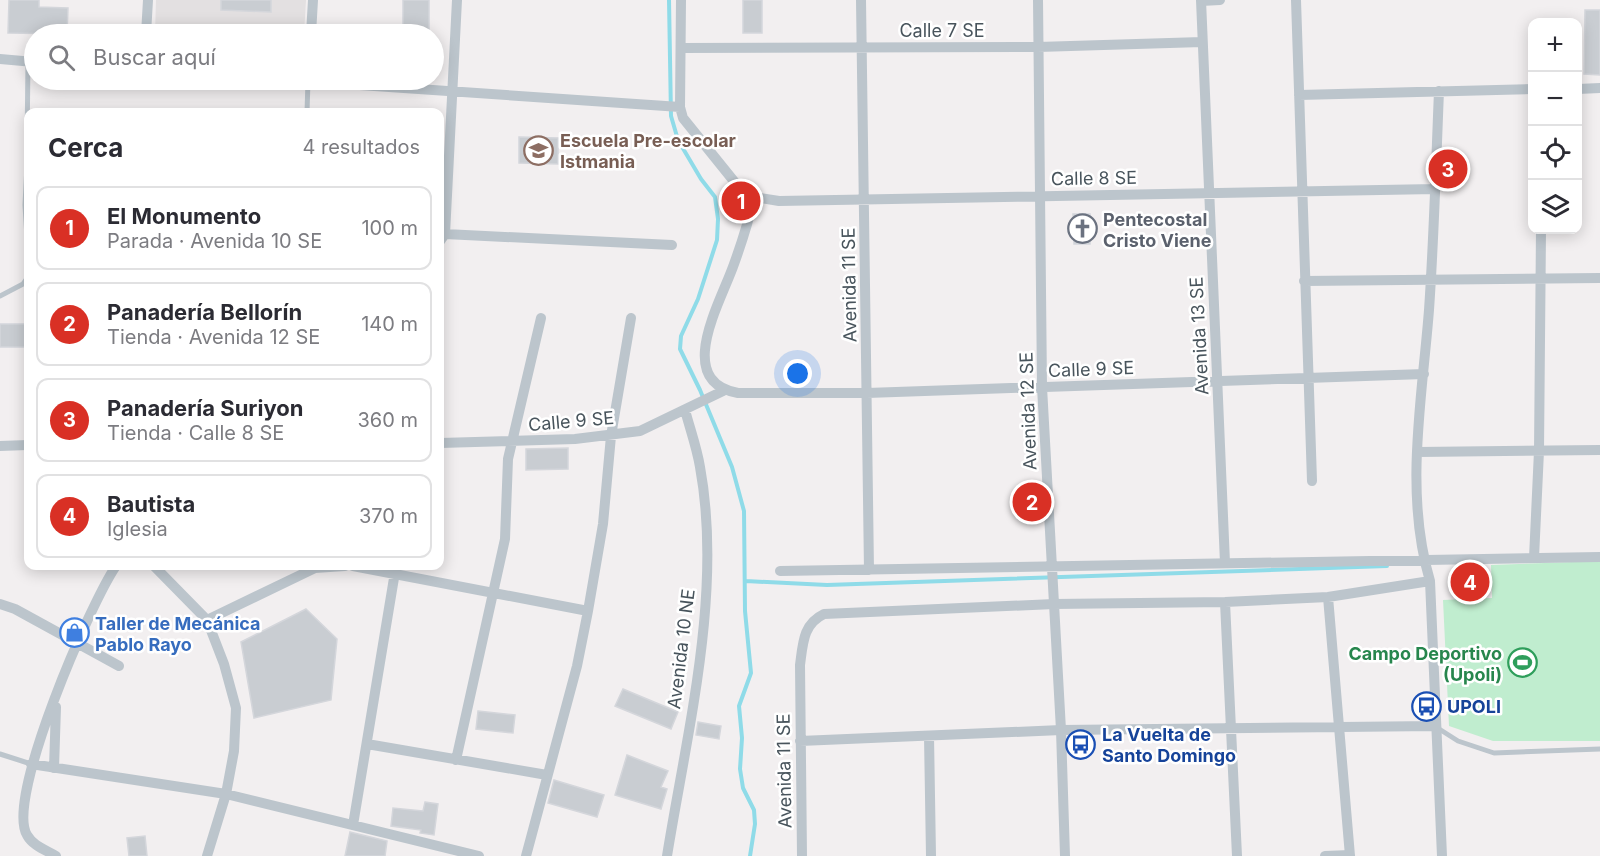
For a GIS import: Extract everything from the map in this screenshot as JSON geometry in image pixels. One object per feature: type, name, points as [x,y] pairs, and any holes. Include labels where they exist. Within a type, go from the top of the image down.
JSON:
[{"type":"street","points":[[147,24],[148,0]]},
{"type":"street","points":[[312,24],[313,0]]},
{"type":"street","points":[[444,205],[457,0]]},
{"type":"street","points":[[681,0],[681,48],[676,107],[736,185],[754,197],[748,226],[706,339],[707,372],[718,393]]},
{"type":"street","name":"Avenida 11 SE","points":[[861,0],[869,570]]},
{"type":"street","name":"Avenida 12 SE","points":[[1038,0],[1042,387],[1061,730],[1065,856]]},
{"type":"street","points":[[1201,0],[1220,0]]},
{"type":"street","name":"Avenida 13 SE","points":[[1201,0],[1225,563]]},
{"type":"street","points":[[1296,0],[1311,481]]},
{"type":"street","name":"Calle 7 SE","points":[[681,48],[1038,47],[1202,42]]},
{"type":"street","points":[[0,59],[24,61]]},
{"type":"street","points":[[1582,89],[1600,88]]},
{"type":"street","points":[[1299,95],[1528,89]]},
{"type":"street","points":[[438,90],[676,107]]},
{"type":"street","points":[[1439,91],[1431,280],[1415,497],[1423,559],[1430,582],[1442,856]]},
{"type":"street","name":"Calle 8 SE","points":[[754,197],[779,201],[1435,189]]},
{"type":"street","points":[[1533,558],[1539,451],[1541,234]]},
{"type":"street","points":[[444,238],[672,245]]},
{"type":"street","points":[[1304,281],[1600,278]]},
{"type":"street","points":[[456,760],[505,539],[508,459],[541,318]]},
{"type":"street","points":[[526,856],[577,666],[588,611],[603,524],[611,436],[631,318]]},
{"type":"street","name":"Calle 9 SE","points":[[444,443],[513,442],[611,436],[640,431],[718,393],[867,393],[1424,374]]},
{"type":"street","name":"Avenida 10 NE","points":[[667,856],[705,621],[707,552],[704,494],[700,466],[685,410]]},
{"type":"street","points":[[0,446],[24,445]]},
{"type":"street","points":[[1418,452],[1600,450]]},
{"type":"street","points":[[780,571],[1052,569],[1225,563],[1600,557]]},
{"type":"street","points":[[56,856],[35,844],[26,834],[22,820],[31,764],[77,642],[114,570]]},
{"type":"street","points":[[158,570],[207,620],[224,664],[236,708],[234,751],[226,794],[207,856]]},
{"type":"street","points":[[207,620],[311,570]]},
{"type":"street","points":[[353,825],[396,570]]},
{"type":"street","points":[[400,570],[494,593],[588,611]]},
{"type":"street","points":[[1054,604],[1225,602],[1328,597],[1430,582]]},
{"type":"street","points":[[1325,856],[1350,855],[1328,597]]},
{"type":"street","points":[[1225,602],[1237,856]]},
{"type":"street","points":[[0,604],[77,642],[119,666]]},
{"type":"street","name":"Avenida 11 SE","points":[[802,856],[800,665],[803,638],[815,618],[837,613],[1054,604]]},
{"type":"street","points":[[54,768],[56,698]]},
{"type":"street","points":[[800,741],[1061,730],[1435,726]]},
{"type":"street","points":[[929,736],[931,856]]},
{"type":"street","points":[[367,744],[548,775]]},
{"type":"street","points":[[31,764],[226,794],[479,856]]},
{"type":"lane","points":[[29,108],[30,90]]},
{"type":"lane","points":[[307,108],[308,90]]},
{"type":"lane","points":[[0,296],[24,283]]},
{"type":"lane","points":[[1435,726],[1458,741],[1494,753],[1600,749]]},
{"type":"lane","points":[[0,754],[31,764]]},
{"type":"shaded area","points":[[156,0],[306,0],[305,24],[155,24]]},
{"type":"green space","name":"Campo Deportivo (Upoli)","points":[[1600,561],[1600,741],[1493,741],[1449,726],[1443,600],[1492,598],[1491,565]]},
{"type":"building","points":[[9,0],[39,0],[39,7],[68,8],[67,24],[24,24],[24,33],[8,33]]},
{"type":"building","points":[[221,0],[271,0],[271,12],[221,10]]},
{"type":"building","points":[[403,0],[429,0],[429,24],[403,24]]},
{"type":"building","points":[[743,0],[762,0],[762,33],[743,33]]},
{"type":"building","points":[[1585,10],[1600,10],[1600,75],[1584,74]]},
{"type":"building","name":"Escuela Pre-escolar Istmania","points":[[519,137],[558,138],[558,164],[519,163]]},
{"type":"building","name":"Pentecostal Cristo Viene","points":[[1073,214],[1090,214],[1090,244],[1074,244]]},
{"type":"building","points":[[0,324],[24,324],[24,347],[0,347]]},
{"type":"building","points":[[568,448],[568,469],[526,470],[526,449]]},
{"type":"building","points":[[1040,495],[1041,509],[1022,510],[1023,496]]},
{"type":"building","points":[[1454,574],[1487,575],[1486,590],[1454,590]]},
{"type":"building","points":[[306,609],[337,639],[331,700],[254,718],[241,642]]},
{"type":"building","points":[[623,689],[678,712],[671,729],[615,706]]},
{"type":"building","points":[[478,711],[515,715],[513,733],[476,729]]},
{"type":"building","points":[[698,722],[721,726],[719,739],[696,735]]},
{"type":"building","points":[[627,755],[668,771],[661,787],[667,789],[661,809],[615,795]]},
{"type":"building","points":[[554,780],[604,795],[597,817],[548,803]]},
{"type":"building","points":[[425,802],[438,804],[434,835],[420,833],[421,830],[391,826],[393,808],[423,811]]},
{"type":"building","points":[[350,832],[387,841],[385,856],[345,856]]},
{"type":"building","points":[[145,836],[147,856],[129,856],[127,838]]},
{"type":"waterway","points":[[669,0],[671,116],[678,140],[701,179],[715,197],[718,219],[717,240],[698,299],[681,336],[680,349],[732,467],[744,511],[745,611],[751,673],[739,706],[742,738],[740,769],[743,788],[754,810],[755,824],[750,856]]},
{"type":"waterway","points":[[746,581],[827,585],[1387,566]]},
{"type":"place","name":"Escuela Pre-escolar Istmania","points":[[539,150]]},
{"type":"place","name":"Panadería Suriyon","points":[[1448,169]]},
{"type":"place","name":"El Monumento","points":[[741,201]]},
{"type":"place","name":"Pentecostal Cristo Viene","points":[[1082,229]]},
{"type":"place","name":"Panadería Bellorín","points":[[1032,502]]},
{"type":"place","name":"Bautista","points":[[1470,582]]},
{"type":"place","name":"Taller de Mecánica Pablo Rayo","points":[[74,633]]},
{"type":"place","name":"Campo Deportivo (Upoli)","points":[[1523,663]]},
{"type":"place","name":"UPOLI","points":[[1426,706]]},
{"type":"place","name":"La Vuelta de Santo Domingo","points":[[1081,744]]}]
